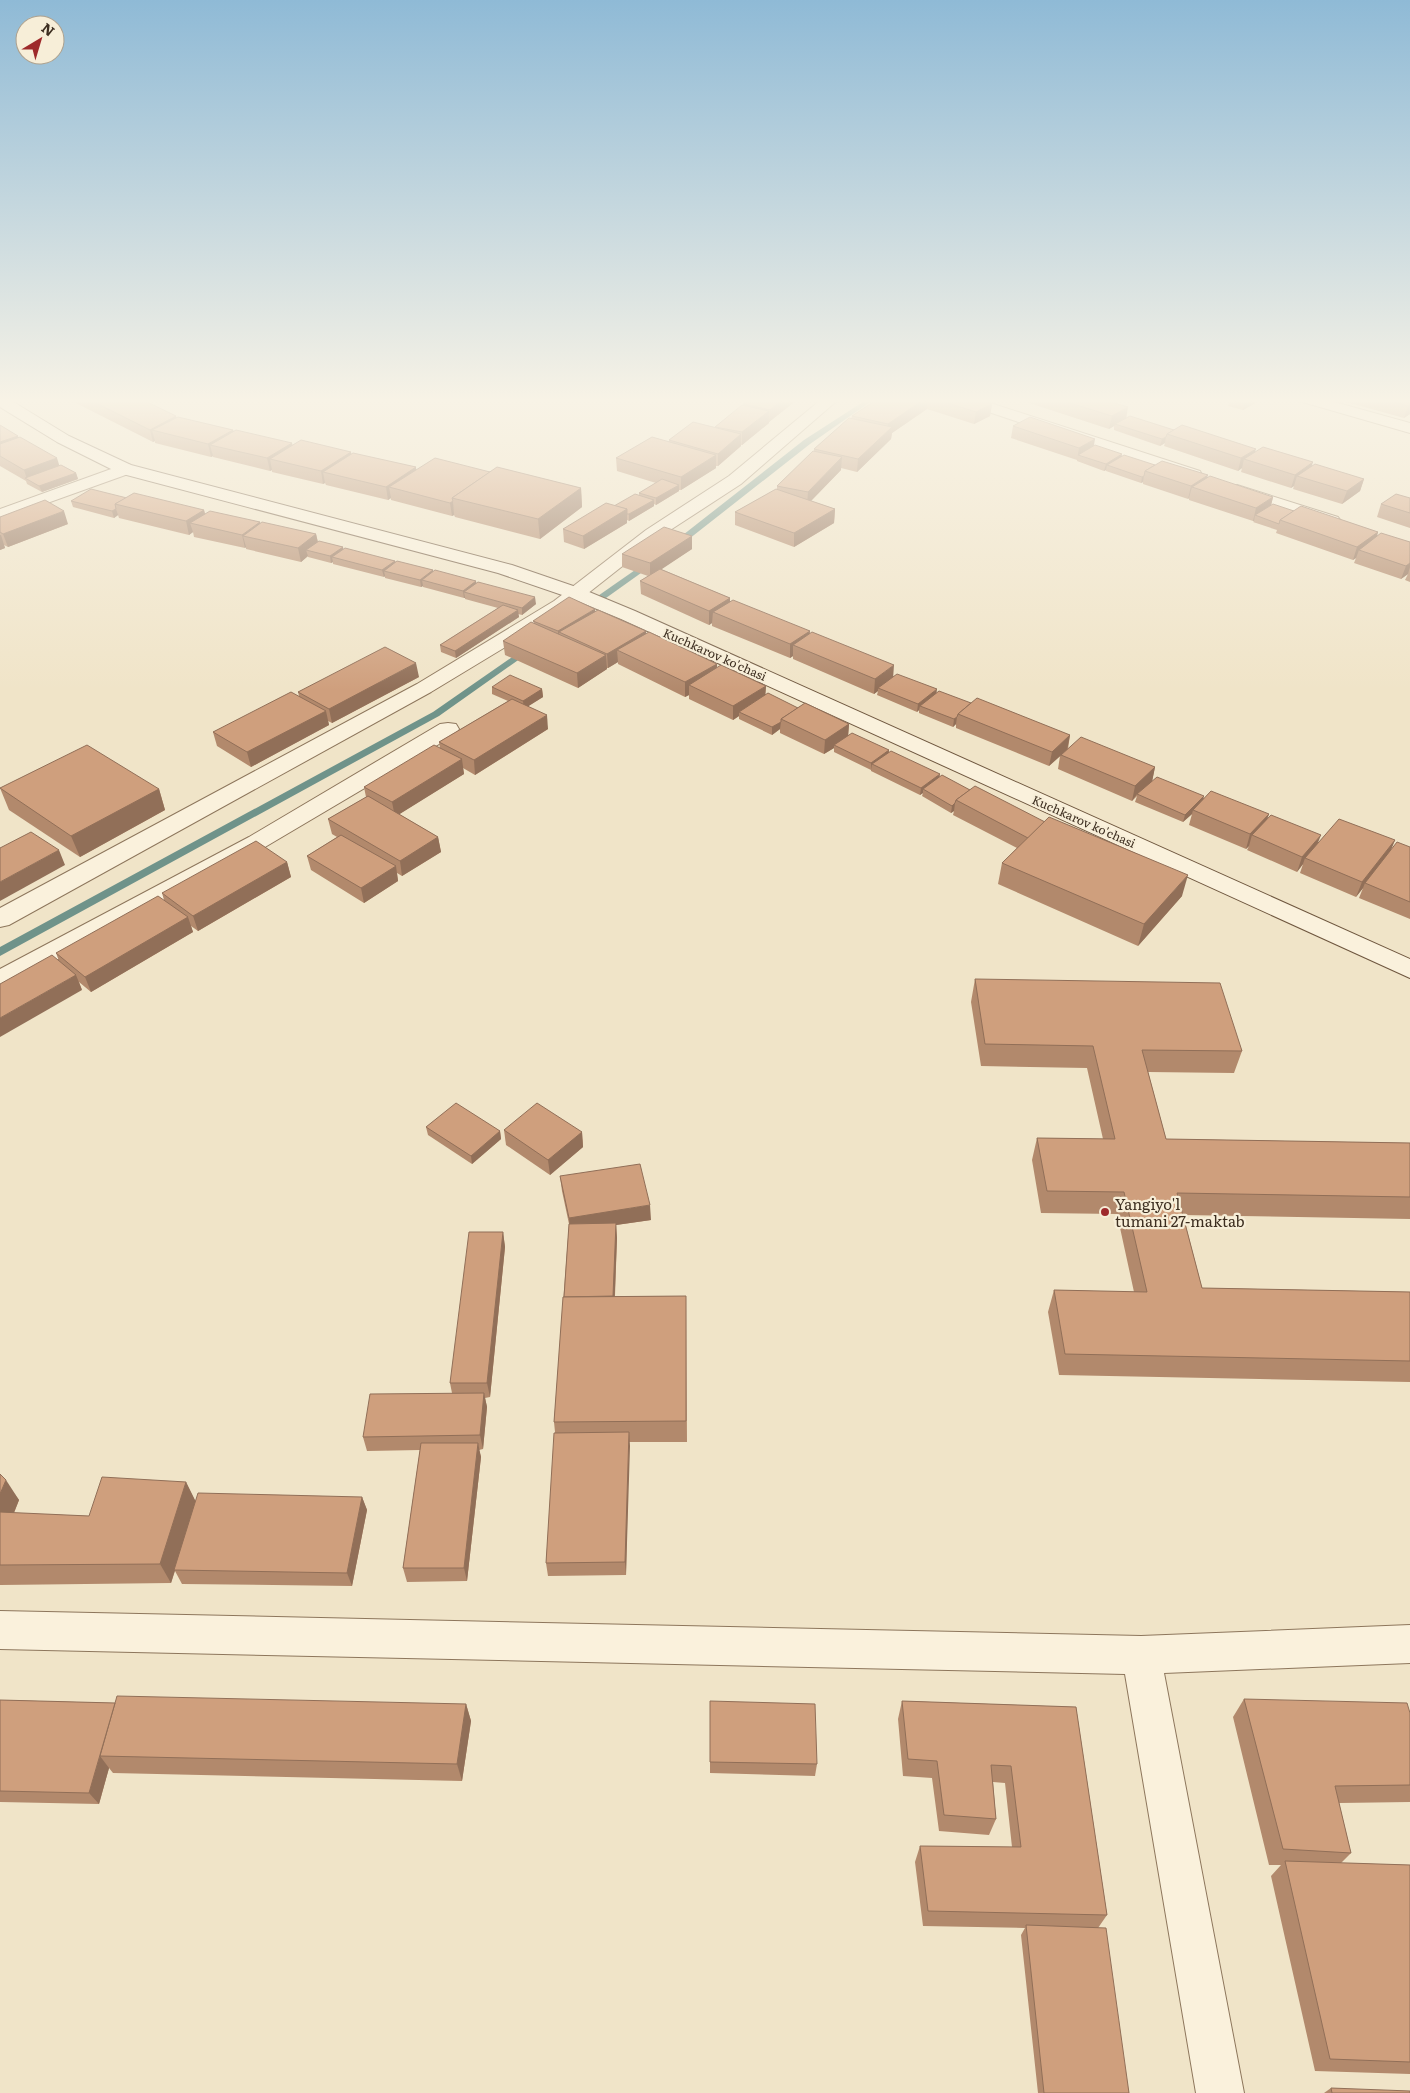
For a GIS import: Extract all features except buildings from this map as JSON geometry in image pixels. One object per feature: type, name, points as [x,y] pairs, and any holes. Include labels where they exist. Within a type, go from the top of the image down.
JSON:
[{"type":"street","points":[[0,516],[54,496]]},
{"type":"street","name":"Kuchkarov ko'chasi","points":[[227,496],[505,569],[574,593],[628,615],[1410,969]]},
{"type":"street","points":[[0,919],[424,688],[561,605],[652,534],[711,496]]},
{"type":"street","points":[[1255,496],[1344,526]]},
{"type":"street","points":[[0,980],[257,842],[448,729]]},
{"type":"street","points":[[0,1630],[1141,1655],[1410,1644]]},
{"type":"street","points":[[1141,1655],[1220,2093]]},
{"type":"waterway","points":[[677,544],[739,496]]},
{"type":"waterway","points":[[575,616],[651,563]]},
{"type":"waterway","points":[[0,952],[436,714],[528,649]]},
{"type":"place","name":"Yangiyo'l tumani 27-maktab","points":[[1105,1212]]}]
